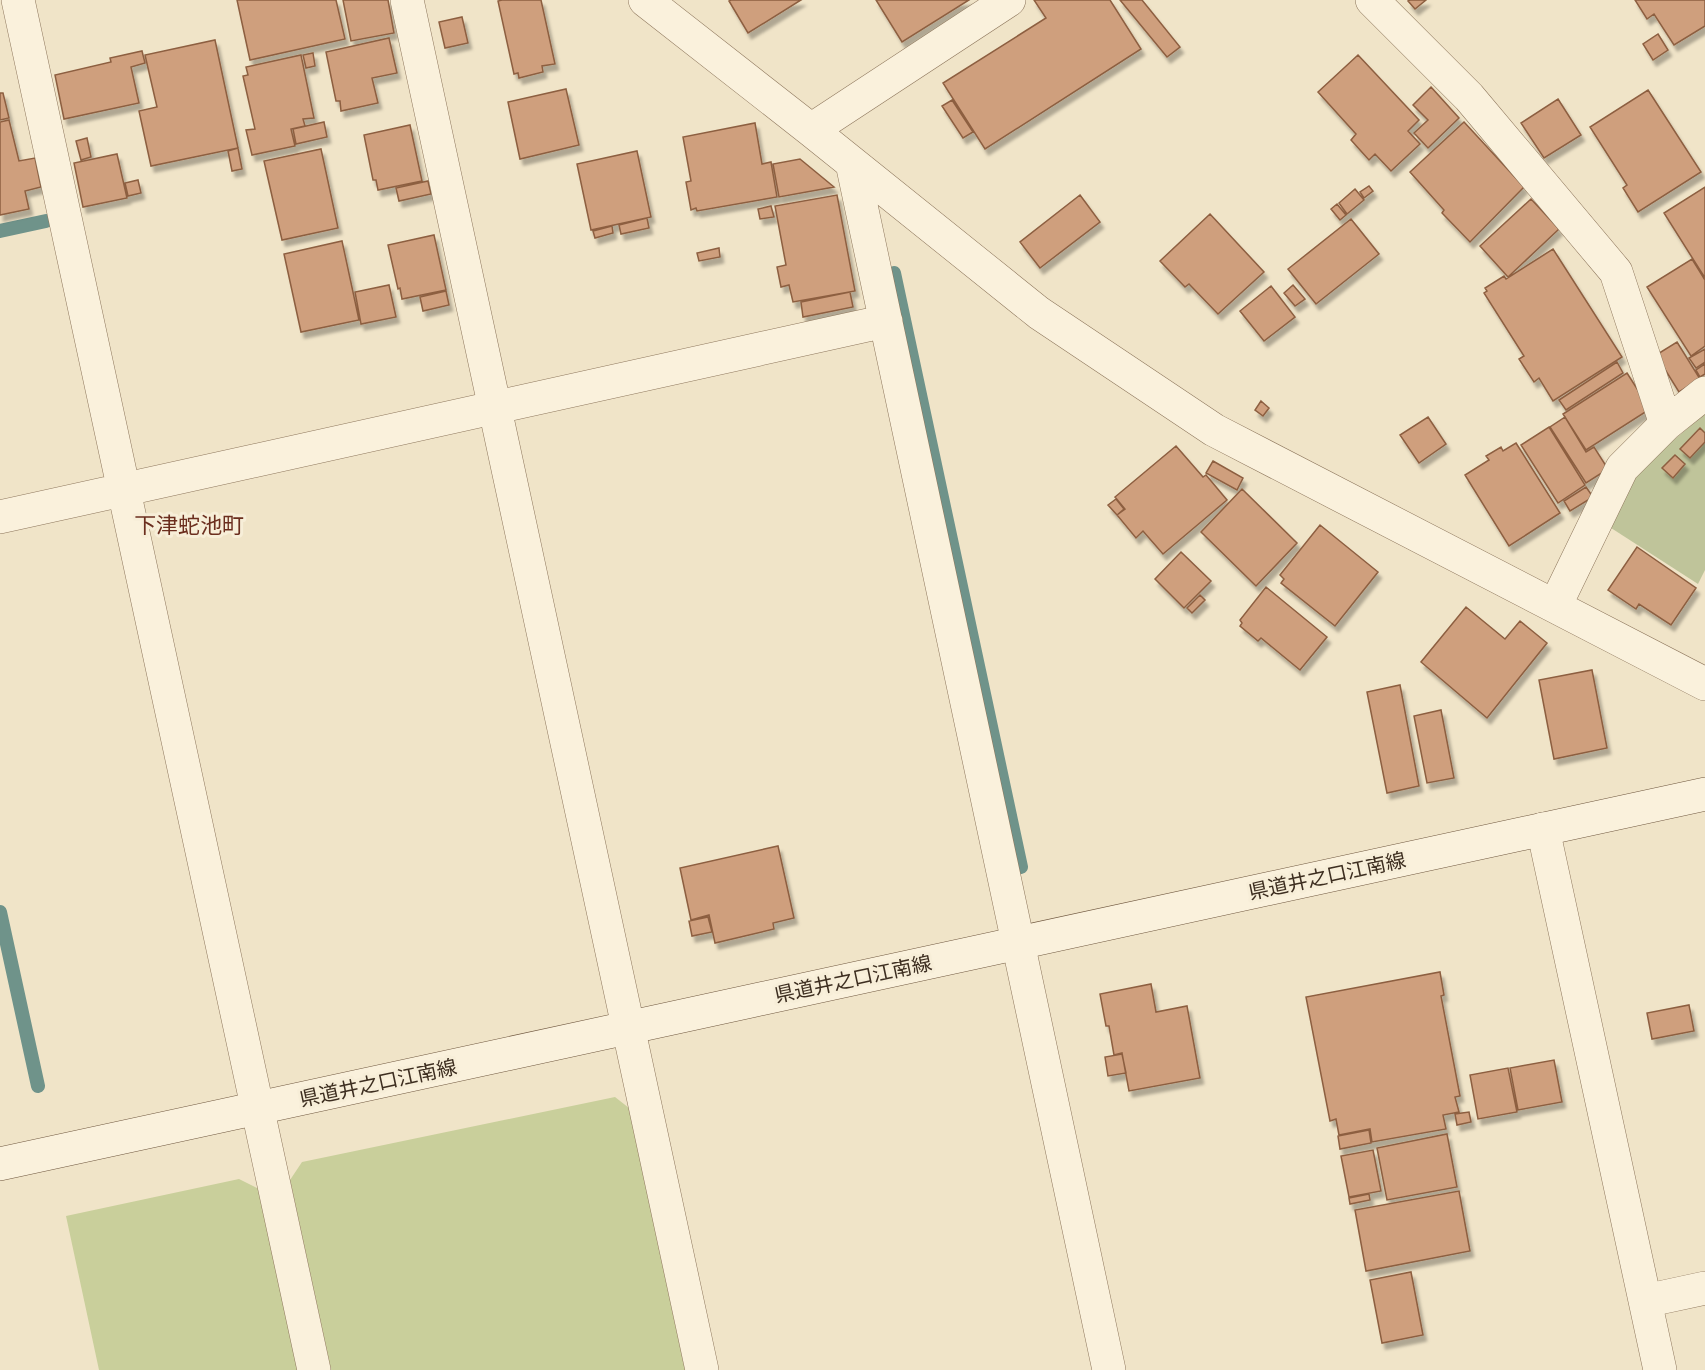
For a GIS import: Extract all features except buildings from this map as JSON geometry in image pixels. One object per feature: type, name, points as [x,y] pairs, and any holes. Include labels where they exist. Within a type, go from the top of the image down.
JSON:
[{"type":"street","points":[[18,0],[314,1370]]},
{"type":"street","points":[[408,0],[702,1370]]},
{"type":"street","points":[[645,0],[1039,313],[1214,430],[1705,684]]},
{"type":"street","points":[[811,130],[1009,0]]},
{"type":"street","points":[[1372,0],[1468,97],[1616,272],[1666,424]]},
{"type":"street","points":[[852,163],[1109,1370]]},
{"type":"street","points":[[0,517],[885,321]]},
{"type":"street","points":[[1555,606],[1622,468],[1666,424],[1705,393]]},
{"type":"street","name":"県道井之口江南線","points":[[0,1164],[1705,794]]},
{"type":"street","points":[[1543,829],[1660,1370]]},
{"type":"street","points":[[1645,1301],[1705,1288]]},
{"type":"green space","points":[[1705,414],[1705,570],[1698,584],[1608,526],[1636,471]]},
{"type":"green space","points":[[615,1097],[629,1108],[685,1370],[331,1370],[290,1180],[302,1162]]},
{"type":"green space","points":[[239,1179],[259,1189],[299,1370],[99,1370],[66,1216]]},
{"type":"waterway","points":[[0,231],[46,221]]},
{"type":"waterway","points":[[894,273],[1021,867]]},
{"type":"waterway","points":[[0,912],[38,1086]]},
{"type":"district","name":"下津蛇池町","points":[[189,525]]}]
